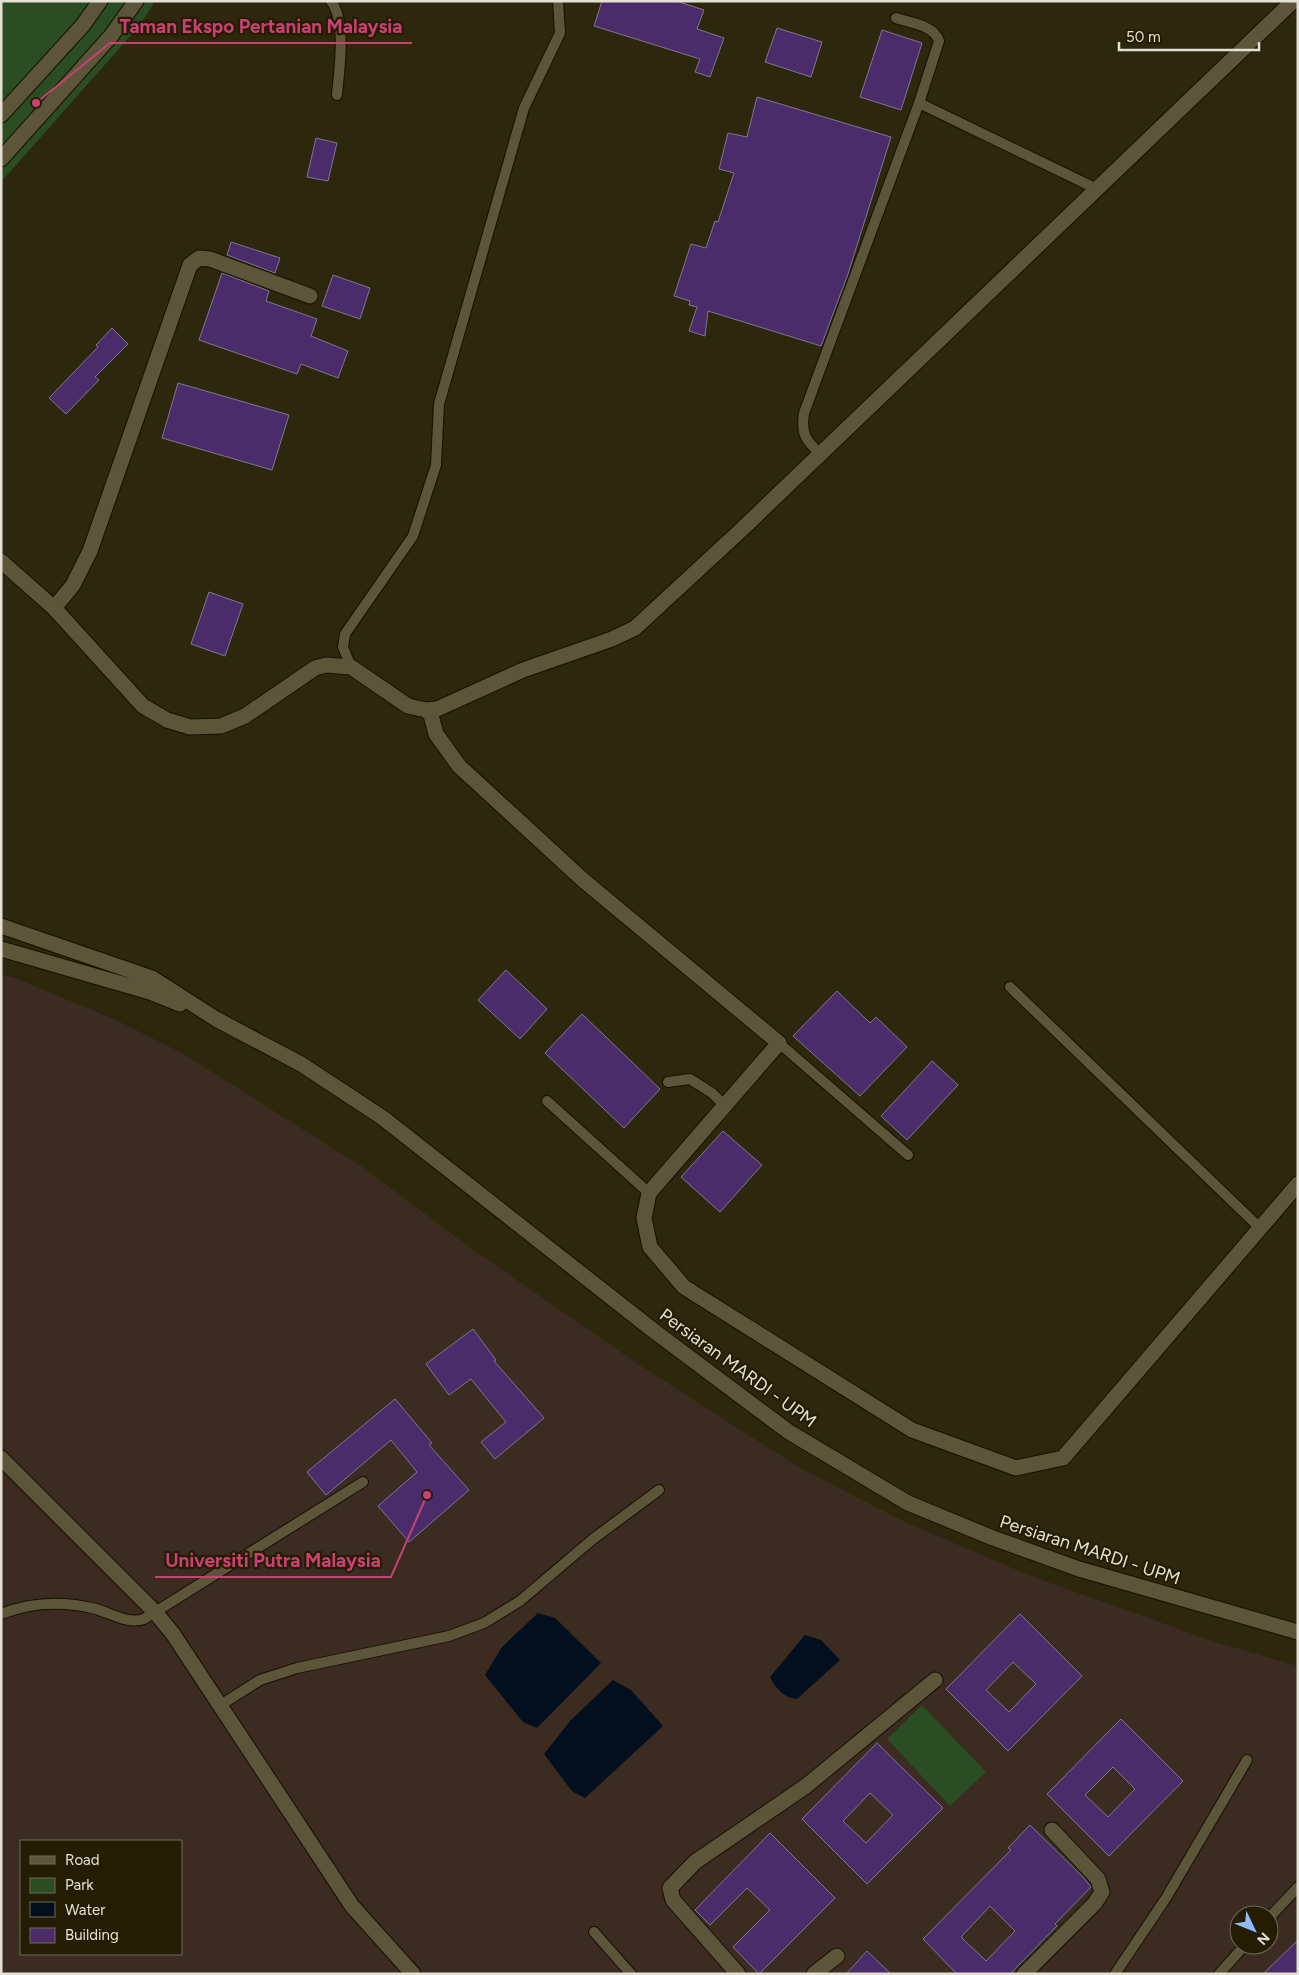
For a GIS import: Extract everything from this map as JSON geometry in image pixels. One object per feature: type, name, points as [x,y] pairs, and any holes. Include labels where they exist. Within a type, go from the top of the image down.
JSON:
[{"type":"street","points":[[1,115],[83,25],[100,1]]},
{"type":"street","points":[[1,159],[111,36],[136,1]]},
{"type":"street","points":[[432,722],[437,709],[523,670],[612,639],[635,628],[820,454],[1293,1]]},
{"type":"street","points":[[54,608],[73,585],[90,551],[190,265],[199,258],[210,259],[310,296]]},
{"type":"street","points":[[1,561],[54,608],[143,706],[167,720],[190,727],[221,726],[245,716],[315,668],[326,665],[351,666],[432,722],[459,766],[583,880],[779,1043],[650,1193],[644,1218],[650,1247],[684,1287],[912,1430],[1016,1468],[1063,1458],[1298,1184]]},
{"type":"street","name":"Persiaran MARDI - UPM","points":[[1,926],[152,978],[216,1020]]},
{"type":"street","name":"Persiaran MARDI - UPM","points":[[1,949],[150,992],[216,1020],[301,1064],[383,1118],[654,1331],[790,1432],[908,1503],[993,1538],[1079,1569],[1298,1632]]},
{"type":"street","points":[[1,1458],[155,1612],[173,1634],[352,1906],[412,1974]]},
{"type":"street","points":[[738,1974],[673,1900],[670,1888],[695,1862],[806,1786],[935,1680]]},
{"type":"street","points":[[1024,1974],[1095,1903],[1102,1892],[1098,1879],[1052,1830]]},
{"type":"street","points":[[814,1974],[837,1956]]},
{"type":"lane","points":[[331,1],[336,9],[340,48],[337,95]]},
{"type":"lane","points":[[351,666],[343,647],[345,634],[413,536],[436,466],[440,404],[524,108],[560,33],[558,1]]},
{"type":"lane","points":[[820,454],[810,444],[802,430],[804,413],[919,103],[939,41],[937,36],[929,29],[896,18]]},
{"type":"lane","points":[[919,103],[1097,189]]},
{"type":"lane","points":[[1010,987],[1261,1229]]},
{"type":"lane","points":[[779,1043],[908,1155]]},
{"type":"lane","points":[[668,1082],[690,1079],[712,1092],[724,1105]]},
{"type":"lane","points":[[547,1100],[650,1193]]},
{"type":"lane","points":[[1,1614],[21,1606],[63,1602],[95,1608],[137,1622],[363,1482]]},
{"type":"lane","points":[[220,1706],[260,1680],[296,1668],[449,1636],[484,1623],[520,1601],[593,1539],[659,1490]]},
{"type":"lane","points":[[1115,1974],[1166,1898],[1247,1760]]},
{"type":"lane","points":[[1279,1907],[1298,1887]]},
{"type":"lane","points":[[594,1932],[631,1974]]},
{"type":"lane","points":[[1219,1974],[1236,1955]]},
{"type":"shaded area","points":[[1,974],[116,1020],[182,1053],[361,1166],[472,1249],[644,1368],[800,1468],[905,1522],[1031,1576],[1215,1642],[1298,1666],[1298,1974],[1,1974]]},
{"type":"green space","points":[[1,1],[155,1],[141,24],[1,182]]},
{"type":"green space","points":[[922,1705],[986,1772],[950,1806],[887,1739]]},
{"type":"water","points":[[538,1613],[555,1618],[601,1663],[537,1728],[523,1722],[485,1675],[502,1647]]},
{"type":"water","points":[[805,1635],[821,1640],[840,1660],[797,1699],[788,1697],[780,1692],[770,1677]]},
{"type":"water","points":[[613,1680],[631,1690],[663,1726],[585,1798],[572,1791],[544,1754],[571,1720]]},
{"type":"building","points":[[602,1],[676,1],[704,10],[697,29],[724,38],[710,77],[695,72],[700,59],[594,26]]},
{"type":"building","points":[[777,28],[822,42],[811,77],[765,62]]},
{"type":"building","points":[[882,30],[922,43],[901,110],[860,97]]},
{"type":"building","points":[[757,97],[891,137],[848,274],[821,346],[708,311],[705,336],[689,331],[697,307],[689,305],[690,301],[674,296],[691,244],[706,248],[715,221],[718,222],[734,173],[719,169],[728,133],[747,137]]},
{"type":"building","points":[[316,138],[337,143],[328,181],[307,177]]},
{"type":"building","points":[[231,242],[280,258],[275,273],[227,255]]},
{"type":"building","points":[[222,273],[269,291],[266,301],[317,319],[311,336],[348,351],[338,378],[301,364],[297,374],[199,340]]},
{"type":"building","points":[[333,275],[370,288],[360,319],[322,306]]},
{"type":"building","points":[[112,328],[128,344],[95,377],[99,380],[66,414],[49,398],[98,347],[96,345]]},
{"type":"building","points":[[178,383],[289,415],[272,470],[162,438]]},
{"type":"building","points":[[209,592],[243,604],[225,656],[191,644]]},
{"type":"building","points":[[506,970],[547,1009],[520,1039],[478,1000]]},
{"type":"building","points":[[837,991],[870,1023],[876,1017],[907,1047],[860,1096],[793,1036]]},
{"type":"building","points":[[582,1014],[660,1089],[624,1128],[545,1053]]},
{"type":"building","points":[[932,1061],[958,1085],[907,1140],[881,1116]]},
{"type":"building","points":[[723,1131],[762,1165],[720,1212],[681,1177]]},
{"type":"building","points":[[473,1329],[496,1360],[494,1361],[544,1418],[495,1459],[481,1442],[506,1422],[471,1379],[449,1395],[426,1364]]},
{"type":"building","points":[[395,1399],[432,1443],[429,1445],[469,1490],[409,1542],[378,1506],[417,1472],[391,1440],[326,1495],[307,1472]]},
{"type":"building","points":[[1020,1614],[1082,1676],[1008,1751],[946,1689]],"holes":[[[1013,1662],[1036,1684],[1009,1712],[986,1690]]]},
{"type":"building","points":[[1121,1719],[1183,1781],[1109,1856],[1047,1794]],"holes":[[[1113,1767],[1135,1789],[1108,1817],[1085,1795]]]},
{"type":"building","points":[[877,1743],[943,1808],[867,1884],[802,1819]],"holes":[[[870,1793],[893,1815],[866,1843],[843,1821]]]},
{"type":"building","points":[[1030,1825],[1091,1887],[1055,1924],[1057,1926],[1010,1974],[957,1974],[923,1939],[1011,1850],[1008,1848]],"holes":[[[990,1906],[1015,1931],[986,1961],[961,1937]]]},
{"type":"building","points":[[770,1833],[835,1898],[759,1974],[733,1947],[770,1910],[747,1888],[710,1925],[695,1910]]},
{"type":"building","points":[[1298,1940],[1298,1974],[1263,1974]]},
{"type":"building","points":[[867,1951],[891,1974],[846,1974]]},
{"type":"place","name":"Taman Ekspo Pertanian Malaysia","points":[[36,103]]},
{"type":"place","name":"Universiti Putra Malaysia","points":[[427,1495]]}]
